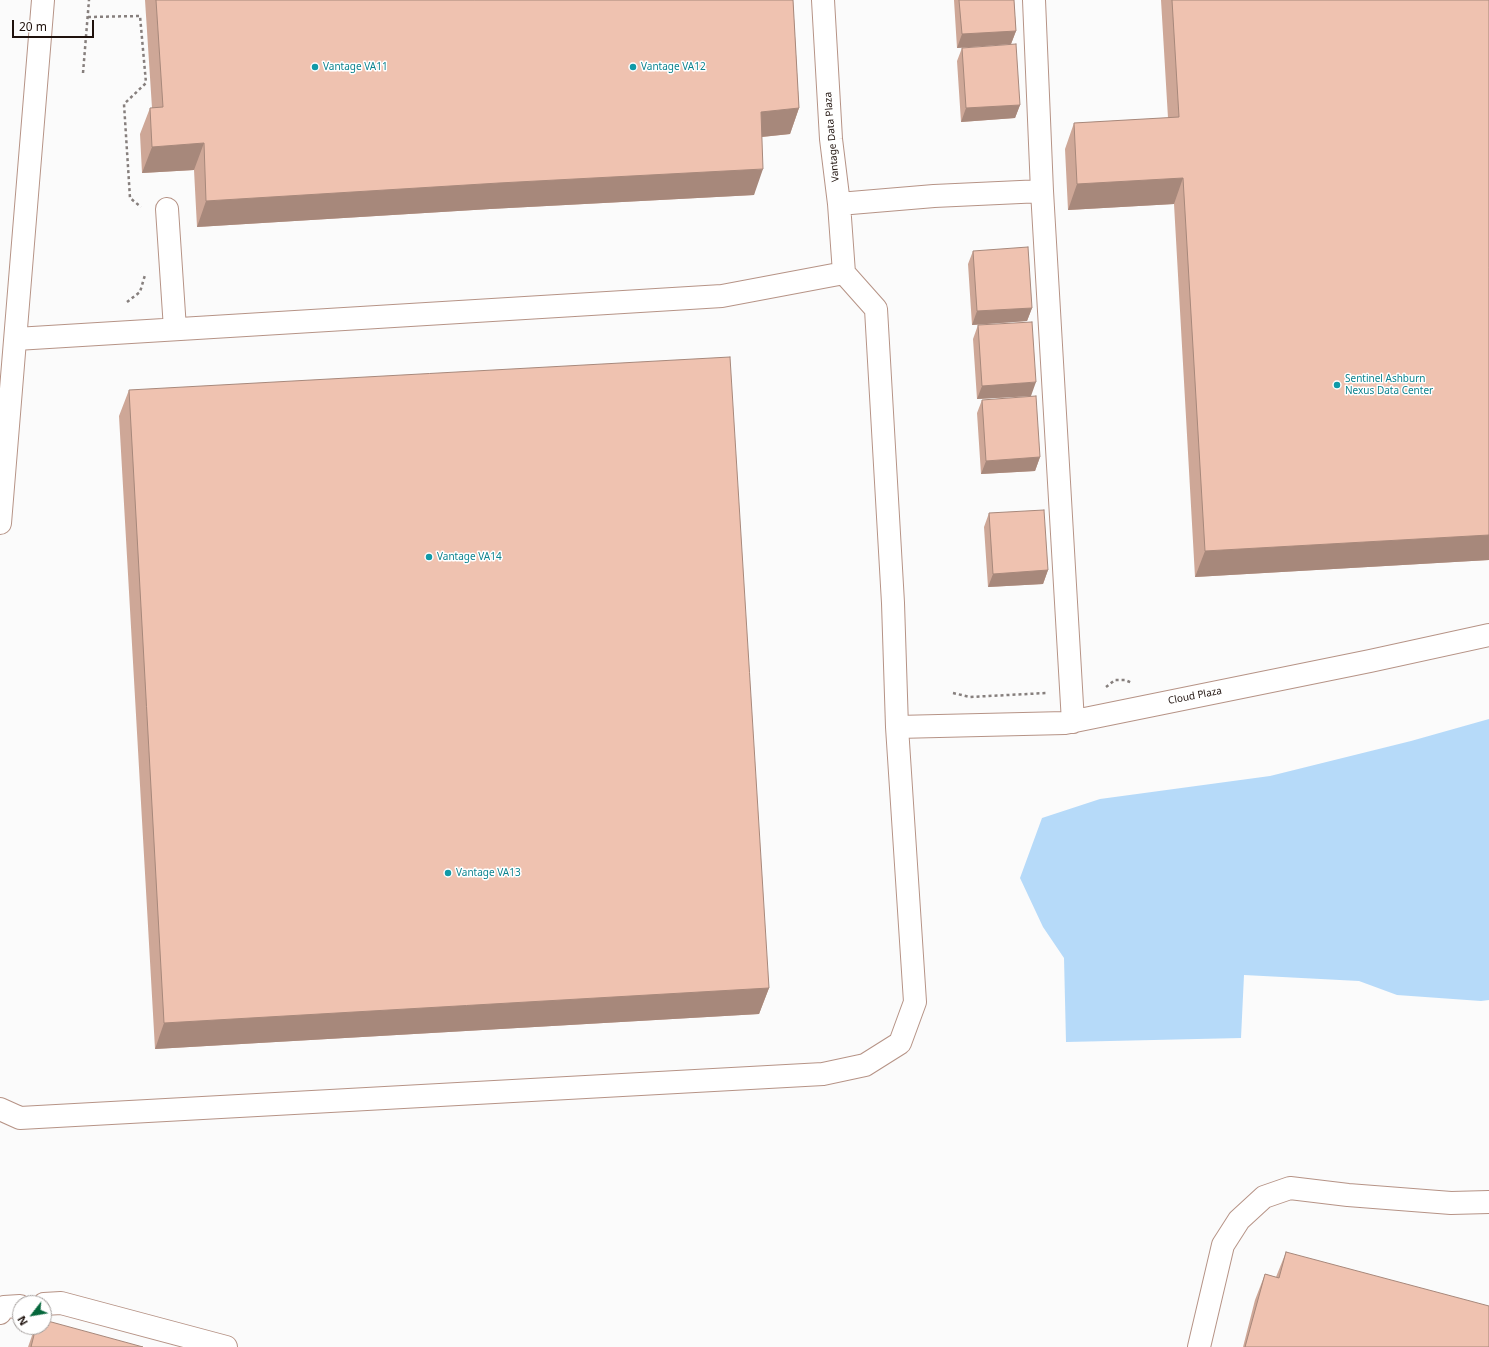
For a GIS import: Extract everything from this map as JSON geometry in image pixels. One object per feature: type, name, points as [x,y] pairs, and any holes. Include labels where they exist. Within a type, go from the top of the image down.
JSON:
[{"type":"street","points":[[0,523],[43,0]]},
{"type":"street","name":"Vantage Data Plaza","points":[[822,0],[831,139],[839,204],[844,273]]},
{"type":"street","points":[[1034,0],[1042,191],[1072,722]]},
{"type":"street","points":[[839,204],[934,196],[1042,191]]},
{"type":"street","points":[[167,209],[175,329]]},
{"type":"street","points":[[0,1109],[20,1118],[822,1074],[865,1065],[900,1043],[915,1002],[897,727],[893,603],[876,309],[844,273],[722,296],[16,339]]},
{"type":"street","name":"Cloud Plaza","points":[[897,727],[1072,722],[1489,635]]},
{"type":"street","points":[[1198,1347],[1223,1245],[1239,1220],[1264,1197],[1290,1188],[1348,1195],[1451,1203],[1489,1202]]},
{"type":"street","points":[[52,1304],[61,1303],[226,1347]]},
{"type":"street","points":[[0,1313],[4,1307],[12,1306]]},
{"type":"path","points":[[83,73],[89,0]]},
{"type":"path","points":[[88,17],[140,16],[146,83],[124,104],[130,198],[143,209]]},
{"type":"path","points":[[127,302],[140,292],[146,273]]},
{"type":"water","points":[[1489,719],[1489,1000],[1481,1001],[1397,995],[1359,981],[1244,975],[1241,1038],[1066,1042],[1064,958],[1043,927],[1020,878],[1042,818],[1100,799],[1270,776],[1411,741]]},
{"type":"building","points":[[156,0],[793,0],[799,108],[761,112],[763,169],[206,201],[204,143],[152,147],[150,108],[163,107]]},
{"type":"building","points":[[959,0],[1014,0],[1016,31],[962,34]]},
{"type":"building","name":"Sentinel Ashburn Nexus Data Center","points":[[1172,0],[1489,0],[1489,535],[1205,551],[1183,178],[1077,184],[1074,123],[1179,117]]},
{"type":"building","points":[[1016,44],[1020,105],[966,108],[962,48]]},
{"type":"building","points":[[1028,247],[1032,308],[977,311],[973,251]]},
{"type":"building","points":[[1032,322],[1036,382],[982,386],[978,325]]},
{"type":"building","points":[[730,357],[769,988],[164,1023],[129,390]]},
{"type":"building","points":[[1036,396],[1040,457],[986,461],[982,400]]},
{"type":"building","points":[[1044,510],[1048,570],[993,574],[989,513]]},
{"type":"building","points":[[1286,1252],[1489,1306],[1489,1347],[1245,1347],[1265,1274],[1279,1278]]},
{"type":"building","points":[[52,1322],[143,1347],[31,1347],[34,1335],[52,1335]]},
{"type":"place","name":"Vantage VA11","points":[[315,67]]},
{"type":"place","name":"Vantage VA12","points":[[633,67]]},
{"type":"place","name":"Sentinel Ashburn Nexus Data Center","points":[[1337,385]]},
{"type":"place","name":"Vantage VA14","points":[[429,557]]},
{"type":"place","name":"Vantage VA13","points":[[448,873]]}]
